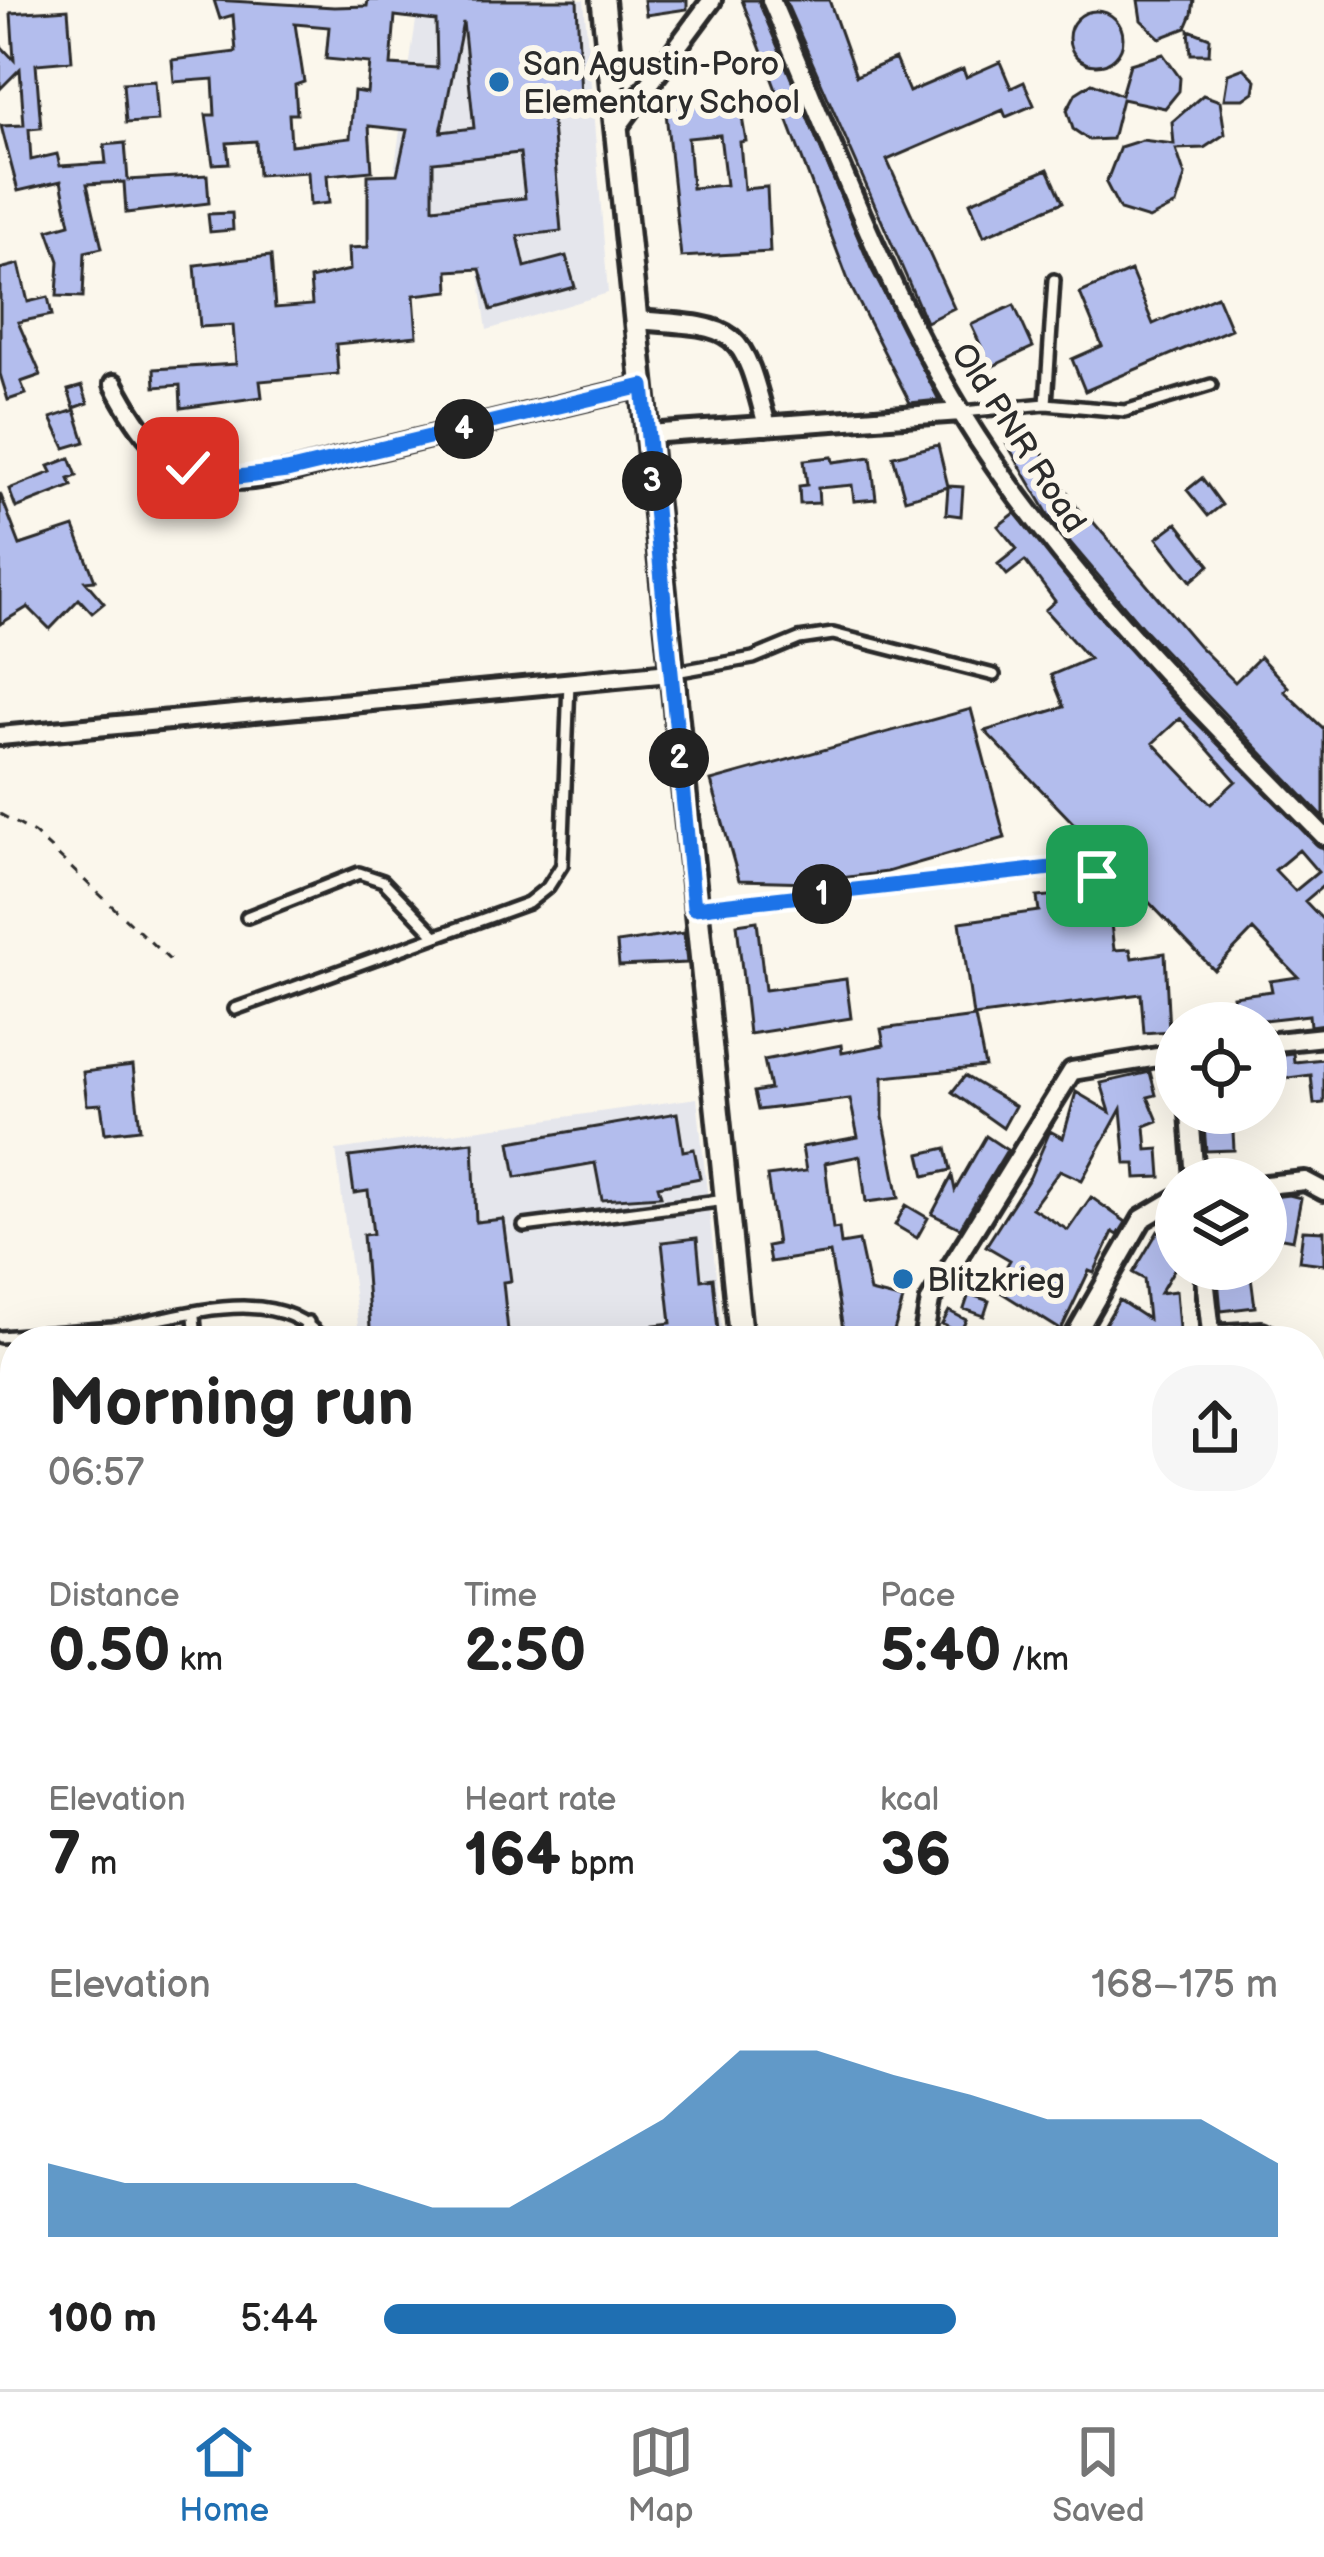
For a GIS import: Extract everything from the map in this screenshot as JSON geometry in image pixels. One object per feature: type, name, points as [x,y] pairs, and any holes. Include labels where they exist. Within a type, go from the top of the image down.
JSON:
[{"type":"street","points":[[603,0],[739,1326]]},
{"type":"street","points":[[616,129],[712,0]]},
{"type":"street","name":"Old PNR Road","points":[[771,0],[870,235],[961,412],[1080,580],[1324,836]]},
{"type":"street","points":[[636,320],[706,325],[738,341],[748,352],[766,426]]},
{"type":"street","points":[[114,384],[134,423],[155,448],[188,468],[221,479],[287,471],[643,386]]},
{"type":"street","points":[[648,434],[961,412]]},
{"type":"street","points":[[0,736],[670,673]]},
{"type":"street","points":[[1287,1041],[1324,1037]]},
{"type":"street","points":[[926,1326],[930,1301],[1072,1071],[1155,1057]]},
{"type":"street","points":[[1287,1183],[1305,1181],[1324,1191]]},
{"type":"street","points":[[1081,1326],[1142,1219],[1155,1211]]},
{"type":"street","points":[[1206,1290],[1211,1326]]},
{"type":"lane","points":[[1046,404],[1054,280]]},
{"type":"lane","points":[[961,412],[1046,404],[1125,411],[1210,385]]},
{"type":"lane","points":[[670,673],[753,658],[799,639],[832,634],[994,675]]},
{"type":"lane","points":[[235,1009],[528,902],[548,886],[562,865],[569,682]]},
{"type":"lane","points":[[694,908],[1060,867],[1097,876],[1128,909]]},
{"type":"lane","points":[[248,916],[359,873],[383,881],[436,936]]},
{"type":"lane","points":[[524,1226],[726,1200]]},
{"type":"lane","points":[[126,1326],[257,1306],[311,1326]]},
{"type":"lane","points":[[194,1316],[195,1326]]},
{"type":"lane","points":[[306,1326],[308,1322]]},
{"type":"path","points":[[0,814],[34,833],[174,964]]},
{"type":"shaded area","name":"San Agustin-Poro Elementary School","points":[[419,0],[584,0],[608,293],[487,330],[475,246],[408,242],[395,165]]},
{"type":"shaded area","points":[[697,1098],[721,1326],[358,1326],[336,1150]]},
{"type":"building","points":[[214,0],[334,7],[367,6],[368,0],[577,0],[581,99],[550,101],[561,231],[518,236],[525,267],[566,256],[575,287],[491,310],[480,269],[448,271],[449,291],[414,295],[417,336],[336,344],[338,374],[260,381],[262,397],[181,408],[180,385],[155,387],[154,369],[236,364],[233,325],[200,327],[195,265],[271,256],[275,308],[312,305],[310,279],[350,270],[349,248],[368,247],[368,175],[397,174],[407,130],[369,126],[372,171],[327,175],[329,203],[310,205],[308,172],[258,175],[256,141],[227,143],[229,163],[213,164],[206,115],[215,115],[213,79],[174,82],[172,60],[236,52],[233,15],[220,19]],"holes":[[[395,16],[436,21],[437,68],[391,65]],[[463,22],[474,128],[441,132]],[[295,24],[329,27],[326,59],[370,63],[367,93],[354,91],[350,138],[291,145],[289,114],[297,114],[295,85],[304,82]],[[520,153],[525,198],[433,208],[433,162]]]},
{"type":"building","points":[[644,0],[687,0],[687,9],[646,15]]},
{"type":"building","points":[[742,0],[758,0],[871,268],[939,400],[910,403],[850,285]]},
{"type":"building","points":[[785,0],[829,0],[856,76],[895,59],[909,92],[963,69],[966,77],[1000,62],[1011,88],[1024,82],[1034,105],[1006,117],[1003,110],[887,160],[954,308],[926,322]]},
{"type":"building","points":[[1138,0],[1194,0],[1186,28],[1160,38],[1141,20]]},
{"type":"building","points":[[68,9],[72,61],[36,64],[41,128],[29,129],[31,160],[57,154],[60,166],[106,163],[104,145],[125,143],[128,180],[207,175],[209,203],[126,213],[124,182],[87,184],[102,248],[85,252],[83,297],[57,296],[59,261],[48,230],[70,224],[61,181],[18,191],[1,126],[24,125],[20,69],[0,89],[0,45],[14,60],[11,13]]},
{"type":"building","points":[[1096,11],[1115,19],[1123,38],[1115,57],[1096,65],[1077,57],[1069,38],[1077,19]]},
{"type":"building","points":[[1189,30],[1210,38],[1209,54],[1191,54]]},
{"type":"building","points":[[1163,54],[1180,78],[1179,91],[1165,108],[1122,99],[1112,139],[1089,140],[1073,129],[1067,110],[1076,93],[1092,83],[1121,95],[1130,64]]},
{"type":"building","points":[[1244,68],[1256,80],[1254,92],[1244,99],[1224,99],[1228,74]]},
{"type":"building","points":[[155,81],[158,121],[126,123],[123,83]]},
{"type":"building","points":[[738,93],[746,141],[740,142],[744,189],[767,187],[770,252],[681,257],[665,103],[716,103],[715,95]],"holes":[[[720,135],[726,185],[692,188],[688,138]]]},
{"type":"building","points":[[1203,95],[1220,101],[1225,134],[1204,148],[1176,149],[1185,176],[1176,205],[1149,219],[1120,210],[1106,183],[1120,147],[1142,140],[1174,144],[1172,122]]},
{"type":"building","points":[[1048,169],[1063,202],[984,236],[970,202]]},
{"type":"building","points":[[232,213],[233,230],[210,232],[208,214]]},
{"type":"building","points":[[19,264],[28,302],[48,297],[52,315],[18,322],[41,375],[21,382],[26,394],[8,400],[0,374],[0,269]]},
{"type":"building","points":[[1131,271],[1153,324],[1217,296],[1231,329],[1085,391],[1072,359],[1102,346],[1080,293]]},
{"type":"building","points":[[1014,305],[1033,347],[991,367],[971,325]]},
{"type":"building","points":[[82,386],[88,403],[74,408],[68,390]]},
{"type":"building","points":[[75,410],[85,442],[65,448],[51,418]]},
{"type":"building","points":[[1025,425],[1085,520],[1089,517],[1198,645],[1235,682],[1260,657],[1288,687],[1284,691],[1324,729],[1324,818],[1141,626],[1052,521],[1004,439]]},
{"type":"building","points":[[938,445],[948,486],[963,487],[961,516],[946,514],[948,487],[905,499],[893,456]]},
{"type":"building","points":[[832,457],[833,462],[871,457],[876,499],[854,501],[852,485],[818,488],[819,503],[800,504],[799,486],[807,485],[804,460]]},
{"type":"building","points":[[70,458],[77,476],[69,479],[72,486],[16,508],[9,489],[52,472],[49,466]]},
{"type":"building","points":[[1202,478],[1222,505],[1208,516],[1187,490]]},
{"type":"building","points":[[0,493],[20,545],[74,527],[95,580],[85,581],[104,603],[92,613],[79,599],[50,629],[28,607],[0,624]]},
{"type":"building","points":[[1015,513],[1169,695],[1324,848],[1324,885],[1305,901],[1324,921],[1324,1024],[1310,1026],[1309,1015],[1287,1017],[1287,1002],[1234,1002],[1233,996],[1272,991],[1270,981],[1298,977],[1253,930],[1214,970],[985,731],[1064,707],[1051,675],[1089,659],[1045,610],[1055,601],[1025,561],[1007,575],[998,564],[1017,549],[998,526]],"holes":[[[1180,718],[1236,781],[1211,804],[1153,743]],[[1299,850],[1318,872],[1295,891],[1275,870]]]},
{"type":"building","points":[[1177,523],[1210,565],[1191,581],[1157,538]]},
{"type":"building","points":[[971,709],[1005,838],[887,872],[810,882],[739,880],[711,781]]},
{"type":"building","points":[[1059,895],[1061,908],[1091,904],[1094,926],[1111,924],[1114,950],[1130,949],[1132,958],[1165,953],[1168,1002],[1155,1002],[1155,1032],[1144,1033],[1141,994],[973,1016],[960,922],[1039,911],[1037,897]]},
{"type":"building","points":[[757,921],[765,990],[846,979],[851,1018],[749,1034],[737,924]]},
{"type":"building","points":[[684,933],[687,963],[619,966],[617,943]]},
{"type":"building","points":[[975,1017],[985,1067],[883,1077],[883,1117],[899,1198],[866,1202],[860,1156],[825,1163],[833,1229],[839,1228],[841,1244],[859,1241],[870,1292],[903,1300],[895,1326],[842,1326],[830,1253],[770,1262],[767,1246],[777,1244],[767,1176],[806,1171],[802,1147],[858,1137],[850,1099],[758,1110],[754,1092],[770,1089],[764,1060],[841,1045],[842,1053],[884,1045],[881,1029]]},
{"type":"building","points":[[1293,1053],[1294,1062],[1324,1059],[1324,1103],[1314,1104],[1311,1075],[1287,1078],[1287,1054]]},
{"type":"building","points":[[133,1066],[140,1129],[105,1133],[101,1104],[87,1105],[83,1072]]},
{"type":"building","points":[[1150,1072],[1155,1095],[1148,1097],[1155,1122],[1145,1126],[1147,1150],[1159,1149],[1155,1177],[1136,1178],[1135,1164],[1126,1164],[1121,1109],[1082,1180],[1060,1170],[1032,1208],[1068,1230],[1091,1197],[1126,1222],[1118,1235],[1113,1232],[1094,1273],[1089,1271],[1063,1326],[1055,1326],[994,1288],[1010,1260],[986,1246],[1030,1177],[1050,1131],[1063,1138],[1076,1092],[1110,1112],[1101,1083]]},
{"type":"building","points":[[965,1076],[1015,1106],[1003,1128],[952,1092]]},
{"type":"building","points":[[677,1113],[683,1151],[694,1149],[700,1178],[658,1186],[661,1196],[602,1200],[595,1163],[516,1177],[510,1142]]},
{"type":"building","points":[[1205,1134],[1233,1134],[1234,1150],[1206,1151]]},
{"type":"building","points":[[986,1136],[1007,1150],[960,1228],[932,1214],[952,1176],[955,1190]]},
{"type":"building","points":[[473,1142],[476,1222],[503,1219],[511,1281],[503,1282],[507,1326],[370,1326],[363,1235],[373,1234],[368,1191],[354,1193],[349,1157]]},
{"type":"building","points":[[946,1148],[951,1170],[925,1176],[920,1154]]},
{"type":"building","points":[[1287,1195],[1301,1198],[1293,1240],[1287,1239]]},
{"type":"building","points":[[906,1205],[928,1218],[917,1238],[895,1225]]},
{"type":"building","points":[[1303,1230],[1324,1231],[1324,1264],[1299,1261]]},
{"type":"building","points":[[1155,1236],[1155,1290],[1176,1291],[1179,1326],[1104,1326],[1119,1300],[1148,1319],[1144,1279],[1133,1273]]},
{"type":"building","points":[[697,1238],[701,1280],[713,1278],[718,1326],[654,1326],[671,1323],[662,1242]]},
{"type":"building","points":[[1219,1290],[1253,1290],[1255,1307],[1221,1311]]},
{"type":"building","points":[[969,1294],[989,1301],[984,1316],[964,1309]]},
{"type":"building","points":[[949,1311],[966,1320],[963,1326],[942,1324]]},
{"type":"place","name":"San Agustin-Poro Elementary School","points":[[499,82]]},
{"type":"place","name":"Blitzkrieg","points":[[903,1279]]},
{"type":"route","points":[[188,468],[221,479],[287,471],[643,386],[694,908],[1060,867],[1081,868],[1097,876]]}]
